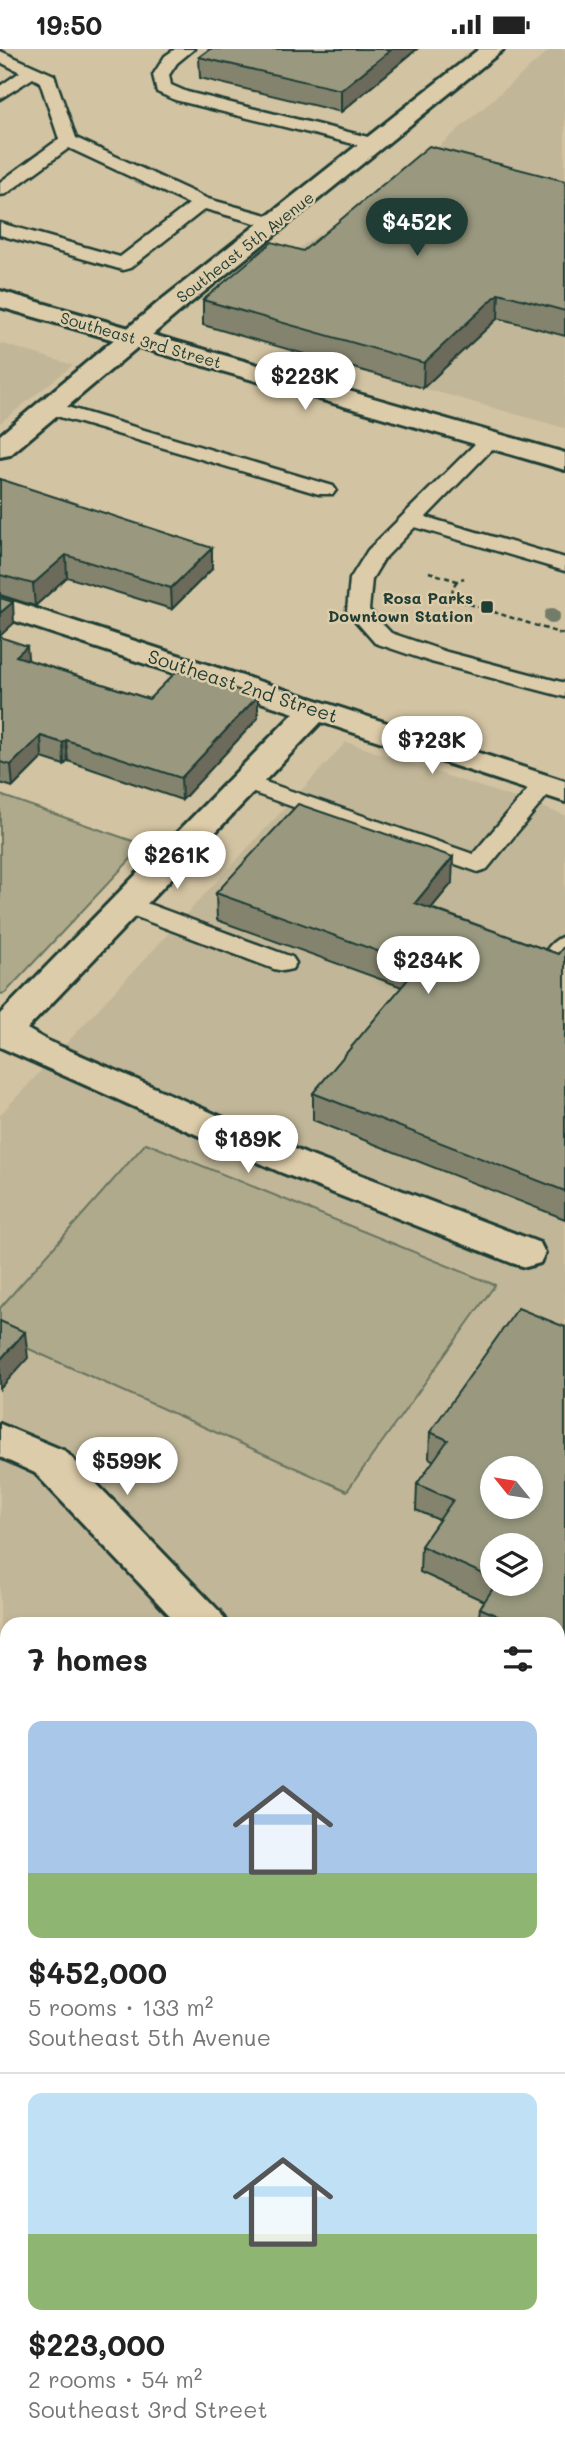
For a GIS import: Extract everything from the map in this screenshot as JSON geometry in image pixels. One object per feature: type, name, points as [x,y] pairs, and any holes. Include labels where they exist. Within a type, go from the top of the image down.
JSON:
[{"type":"street","name":"Southeast 5th Avenue","points":[[0,449],[134,337],[493,49]]},
{"type":"street","name":"Southeast 3rd Street","points":[[0,299],[565,462]]},
{"type":"street","name":"Southeast 2nd Street","points":[[0,606],[555,789]]},
{"type":"street","points":[[315,710],[2,1031],[35,1050],[293,1163],[526,1253]]},
{"type":"street","points":[[0,1440],[50,1462],[198,1617]]},
{"type":"lane","points":[[186,49],[171,60],[161,75],[163,88],[181,96],[374,144]]},
{"type":"lane","points":[[0,56],[48,79],[68,141],[202,203],[276,223]]},
{"type":"lane","points":[[0,94],[33,71]]},
{"type":"lane","points":[[0,190],[68,141]]},
{"type":"lane","points":[[0,229],[123,264],[202,203]]},
{"type":"lane","points":[[50,408],[326,490]]},
{"type":"lane","points":[[491,440],[376,555],[361,579],[358,611],[383,638],[439,657],[565,690]]},
{"type":"lane","points":[[413,520],[565,565]]},
{"type":"lane","points":[[245,782],[478,864],[555,789]]},
{"type":"lane","points":[[127,904],[283,963]]},
{"type":"path","points":[[457,580],[452,594],[457,600],[565,635]]},
{"type":"shaded area","points":[[551,49],[565,49],[565,428],[423,388],[272,267],[414,168]]},
{"type":"shaded area","points":[[0,343],[73,365],[0,423]]},
{"type":"shaded area","points":[[346,742],[565,815],[565,1617],[0,1617],[0,1115]]},
{"type":"shaded area","points":[[0,795],[144,845],[5,993],[0,994]]},
{"type":"shaded area","points":[[146,1143],[495,1285],[347,1491],[0,1336],[0,1308]]},
{"type":"building","points":[[210,49],[392,49],[341,90],[199,57]]},
{"type":"building","points":[[429,146],[565,181],[565,311],[499,293],[424,363],[203,300],[272,242],[303,251]]},
{"type":"building","points":[[0,479],[212,548],[171,588],[66,555],[33,584],[0,575]]},
{"type":"building","points":[[0,598],[13,602],[0,613]]},
{"type":"building","points":[[0,637],[27,646],[16,656],[149,699],[177,671],[258,696],[181,778],[66,740],[63,743],[41,736],[11,765],[0,762]]},
{"type":"building","points":[[298,804],[453,857],[415,903],[558,954],[565,945],[565,1191],[313,1093],[419,966],[216,893]]},
{"type":"building","points":[[518,1308],[565,1327],[565,1617],[500,1617],[480,1608],[488,1596],[543,1596],[543,1533],[480,1533],[480,1573],[421,1546],[453,1500],[417,1484],[448,1440],[430,1432]]},
{"type":"building","points":[[0,1321],[25,1332],[0,1360]]},
{"type":"place","name":"Rosa Parks Downtown Station","points":[[487,607]]}]
